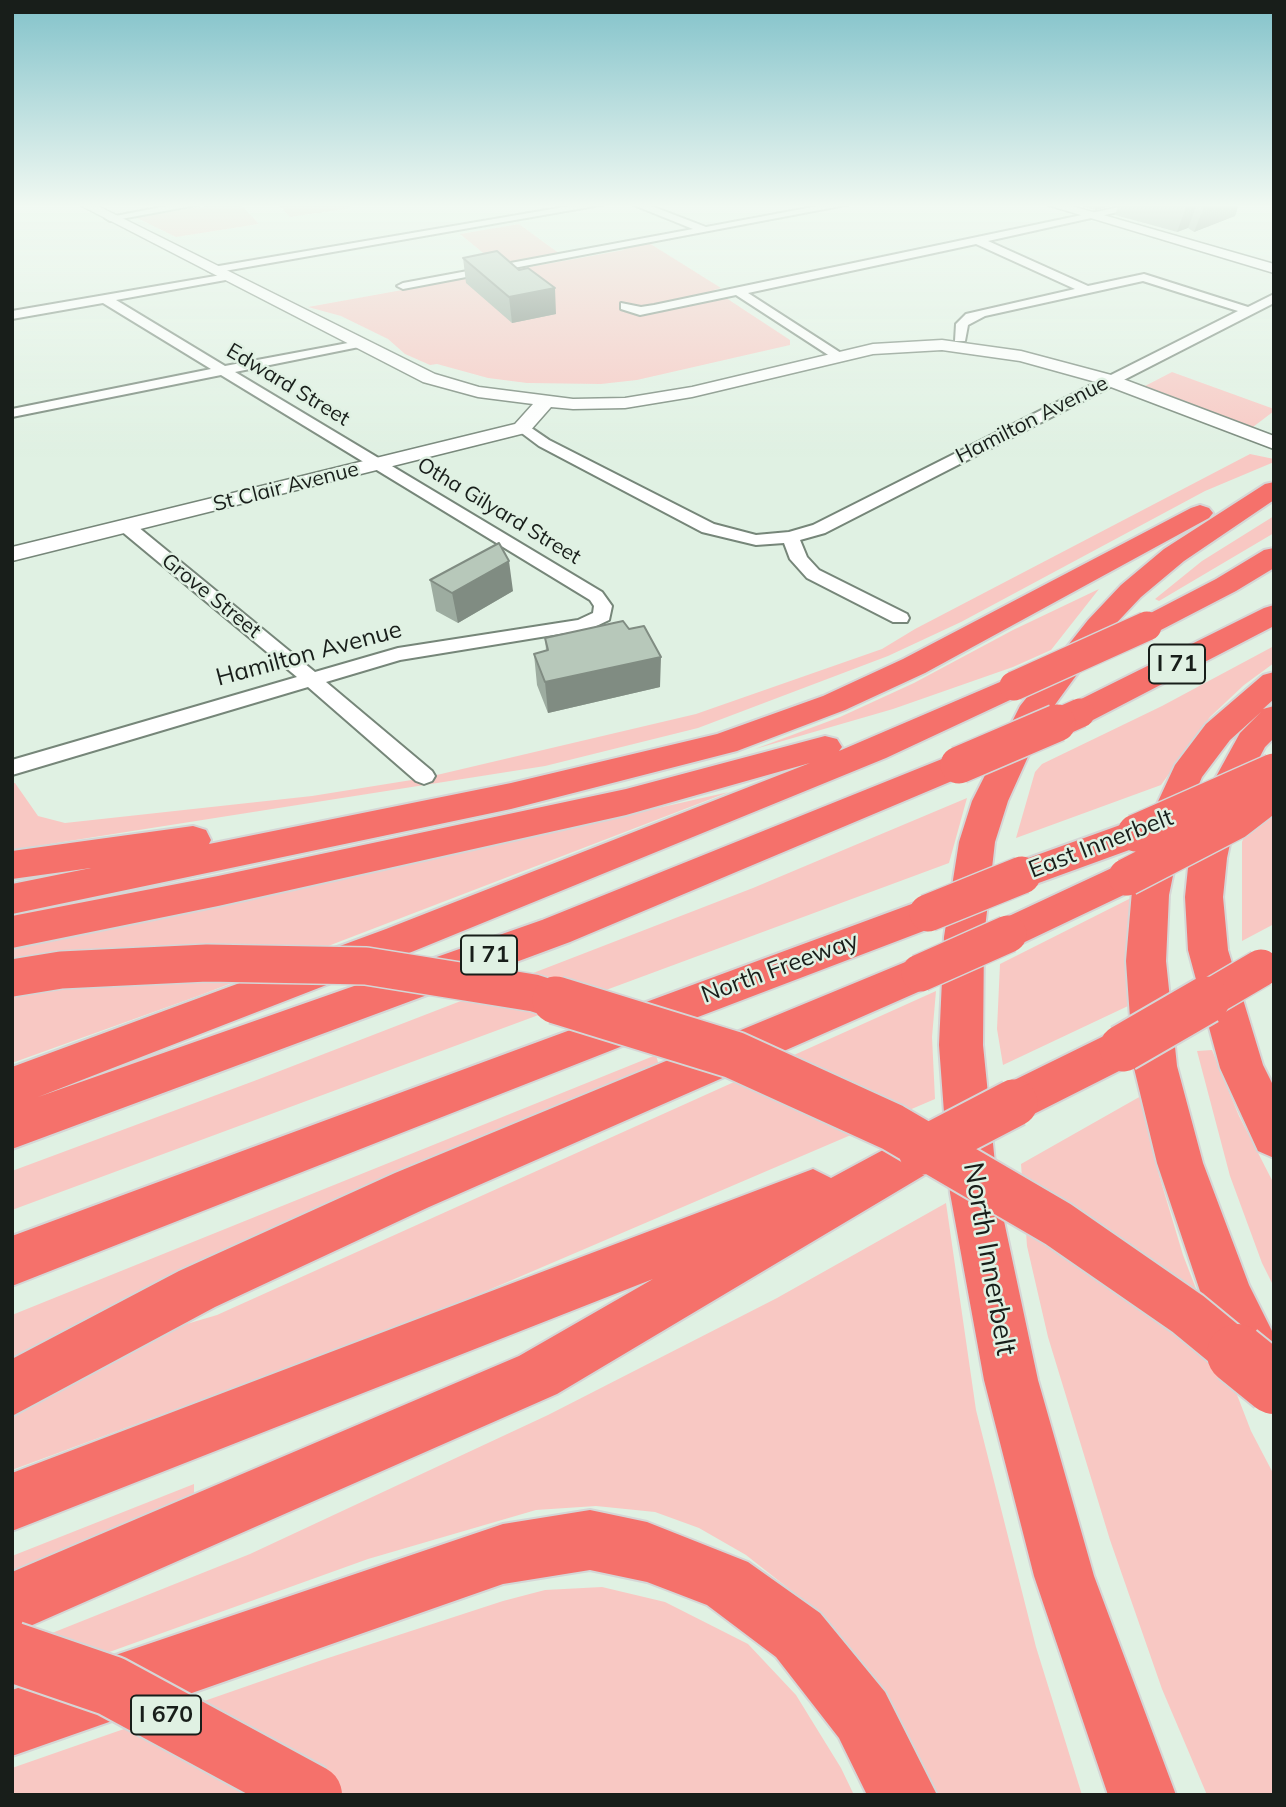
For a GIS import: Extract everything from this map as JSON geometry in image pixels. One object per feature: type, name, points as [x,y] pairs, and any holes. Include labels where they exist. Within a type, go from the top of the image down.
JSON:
[{"type":"highway","points":[[12,900],[511,796],[725,743],[834,703],[914,666],[1194,515],[1274,483]]},
{"type":"highway","name":"North Innerbelt","points":[[1142,1795],[1061,1563],[1011,1380],[974,1193],[961,1045],[964,937],[977,842],[1022,700],[1131,591],[1174,555],[1274,489]]},
{"type":"highway","points":[[12,1087],[400,940],[874,750],[1022,700],[1147,626],[1226,585],[1274,556]]},
{"type":"highway","name":"I 71","points":[[12,1128],[556,931],[1080,713],[1274,614]]},
{"type":"highway","points":[[1274,682],[1218,732],[1152,825],[1146,961],[1155,1066],[1180,1163],[1228,1297],[1274,1394]]},
{"type":"highway","points":[[12,932],[218,891],[626,802],[815,750],[1022,700]]},
{"type":"highway","points":[[1274,717],[1252,741],[1224,793],[1208,858],[1204,897],[1208,950],[1224,1009],[1242,1068],[1274,1136]]},
{"type":"highway","name":"East Innerbelt","points":[[928,913],[1152,825],[1274,772]]},
{"type":"highway","points":[[12,1389],[197,1289],[412,1190],[1008,934],[1235,821],[1274,791]]},
{"type":"highway","points":[[12,865],[511,796]]},
{"type":"highway","name":"North Freeway","points":[[12,1261],[928,913]]},
{"type":"highway","points":[[12,978],[61,970],[207,963],[366,966],[534,993],[734,1055],[892,1127],[1058,1224],[1188,1314],[1274,1384]]},
{"type":"highway","points":[[12,1603],[538,1375],[922,1151],[1123,1048],[1267,963]]},
{"type":"highway","points":[[12,1502],[922,1151]]},
{"type":"highway","points":[[12,1724],[503,1554],[590,1540],[647,1552],[727,1583],[798,1635],[862,1715],[902,1795]]},
{"type":"highway","name":"I 670","points":[[12,1652],[111,1686],[312,1795]]},
{"type":"street","points":[[12,315],[154,288]]},
{"type":"street","points":[[249,288],[443,383],[489,393],[548,400],[596,404],[653,400],[830,352],[900,337],[960,338],[995,342],[1055,355],[1091,368],[1109,380]]},
{"type":"street","points":[[625,306],[634,311],[645,311],[751,288]]},
{"type":"street","points":[[1083,288],[1087,290]]},
{"type":"street","points":[[960,338],[962,324],[970,317],[1094,288]]},
{"type":"street","points":[[1180,288],[1249,310]]},
{"type":"street","points":[[738,291],[830,352],[907,345],[958,347],[1021,356],[1109,380],[1274,443]]},
{"type":"street","name":"Hamilton Avenue","points":[[522,428],[544,443],[708,528],[756,540],[790,537],[819,529],[1274,298]]},
{"type":"street","name":"Edward Street","points":[[104,299],[378,464]]},
{"type":"street","points":[[12,413],[359,343]]},
{"type":"street","points":[[522,428],[548,400]]},
{"type":"street","name":"St Clair Avenue","points":[[12,554],[522,428]]},
{"type":"street","name":"Otha Gilyard Street","points":[[378,464],[596,596]]},
{"type":"street","name":"Grove Street","points":[[126,526],[424,776]]},
{"type":"street","points":[[790,537],[799,559],[813,574],[900,618]]},
{"type":"street","name":"Hamilton Avenue","points":[[12,768],[398,654],[583,625],[602,616],[604,606],[596,596]]},
{"type":"shaded area","points":[[412,288],[720,288],[714,290],[790,340],[790,345],[637,380],[601,384],[527,383],[488,378],[437,364],[430,365],[405,354],[388,339],[341,316],[308,307]]},
{"type":"shaded area","points":[[1172,372],[1274,411],[1253,427],[1145,386]]},
{"type":"shaded area","points":[[1250,454],[1274,459],[1274,462],[1205,491],[961,622],[888,656],[698,728],[545,766],[12,850],[12,783],[15,783],[38,816],[65,823],[312,796],[424,778],[696,714],[882,649],[915,629]]},
{"type":"shaded area","points":[[1274,516],[1274,533],[1159,601],[1155,599],[1202,561]]},
{"type":"shaded area","points":[[1099,589],[1051,650],[1013,667],[893,709],[755,749],[840,717],[914,683],[1013,630]]},
{"type":"shaded area","points":[[1274,646],[1274,663],[1244,685],[1210,717],[1161,785],[1016,838],[1035,772],[1042,764],[1162,706]]},
{"type":"shaded area","points":[[1274,761],[1274,924],[1242,941],[1242,842]]},
{"type":"shaded area","points":[[729,792],[198,996],[12,1063],[12,943],[520,839]]},
{"type":"shaded area","points":[[967,798],[949,863],[12,1210],[12,1171],[254,1081],[753,888]]},
{"type":"shaded area","points":[[1131,898],[1128,1006],[1003,1065],[997,1029],[1000,964]]},
{"type":"shaded area","points":[[936,991],[932,1037],[935,1099],[428,1316],[12,1470],[12,1418],[173,1328],[217,1315]]},
{"type":"shaded area","points":[[1212,1050],[1239,1116],[1274,1184],[1274,1287],[1262,1263],[1230,1176],[1197,1051]]},
{"type":"shaded area","points":[[656,1055],[659,1066],[272,1230],[124,1300],[12,1361],[12,1315]]},
{"type":"shaded area","points":[[1141,1096],[1159,1175],[1183,1255],[1251,1431],[1274,1475],[1274,1795],[1207,1795],[1162,1689],[1110,1540],[1048,1337],[1027,1246],[1021,1164]]},
{"type":"shaded area","points":[[946,1203],[976,1410],[1036,1647],[1082,1795],[936,1795],[902,1723],[851,1650],[798,1596],[746,1555],[699,1528],[655,1512],[596,1506],[536,1510],[368,1559],[12,1687],[12,1649],[250,1554],[548,1415],[777,1298]]},
{"type":"shaded area","points":[[194,1484],[194,1496],[12,1573],[12,1556]]},
{"type":"shaded area","points":[[602,1587],[665,1602],[748,1644],[796,1695],[841,1768],[854,1795],[12,1795],[12,1768],[322,1660],[503,1601],[545,1590]]},
{"type":"building","points":[[499,288],[553,288],[509,297]]},
{"type":"building","points":[[499,543],[509,561],[452,593],[430,580]]},
{"type":"building","points":[[623,621],[629,629],[644,626],[661,657],[545,682],[534,654],[548,650],[545,638]]}]
